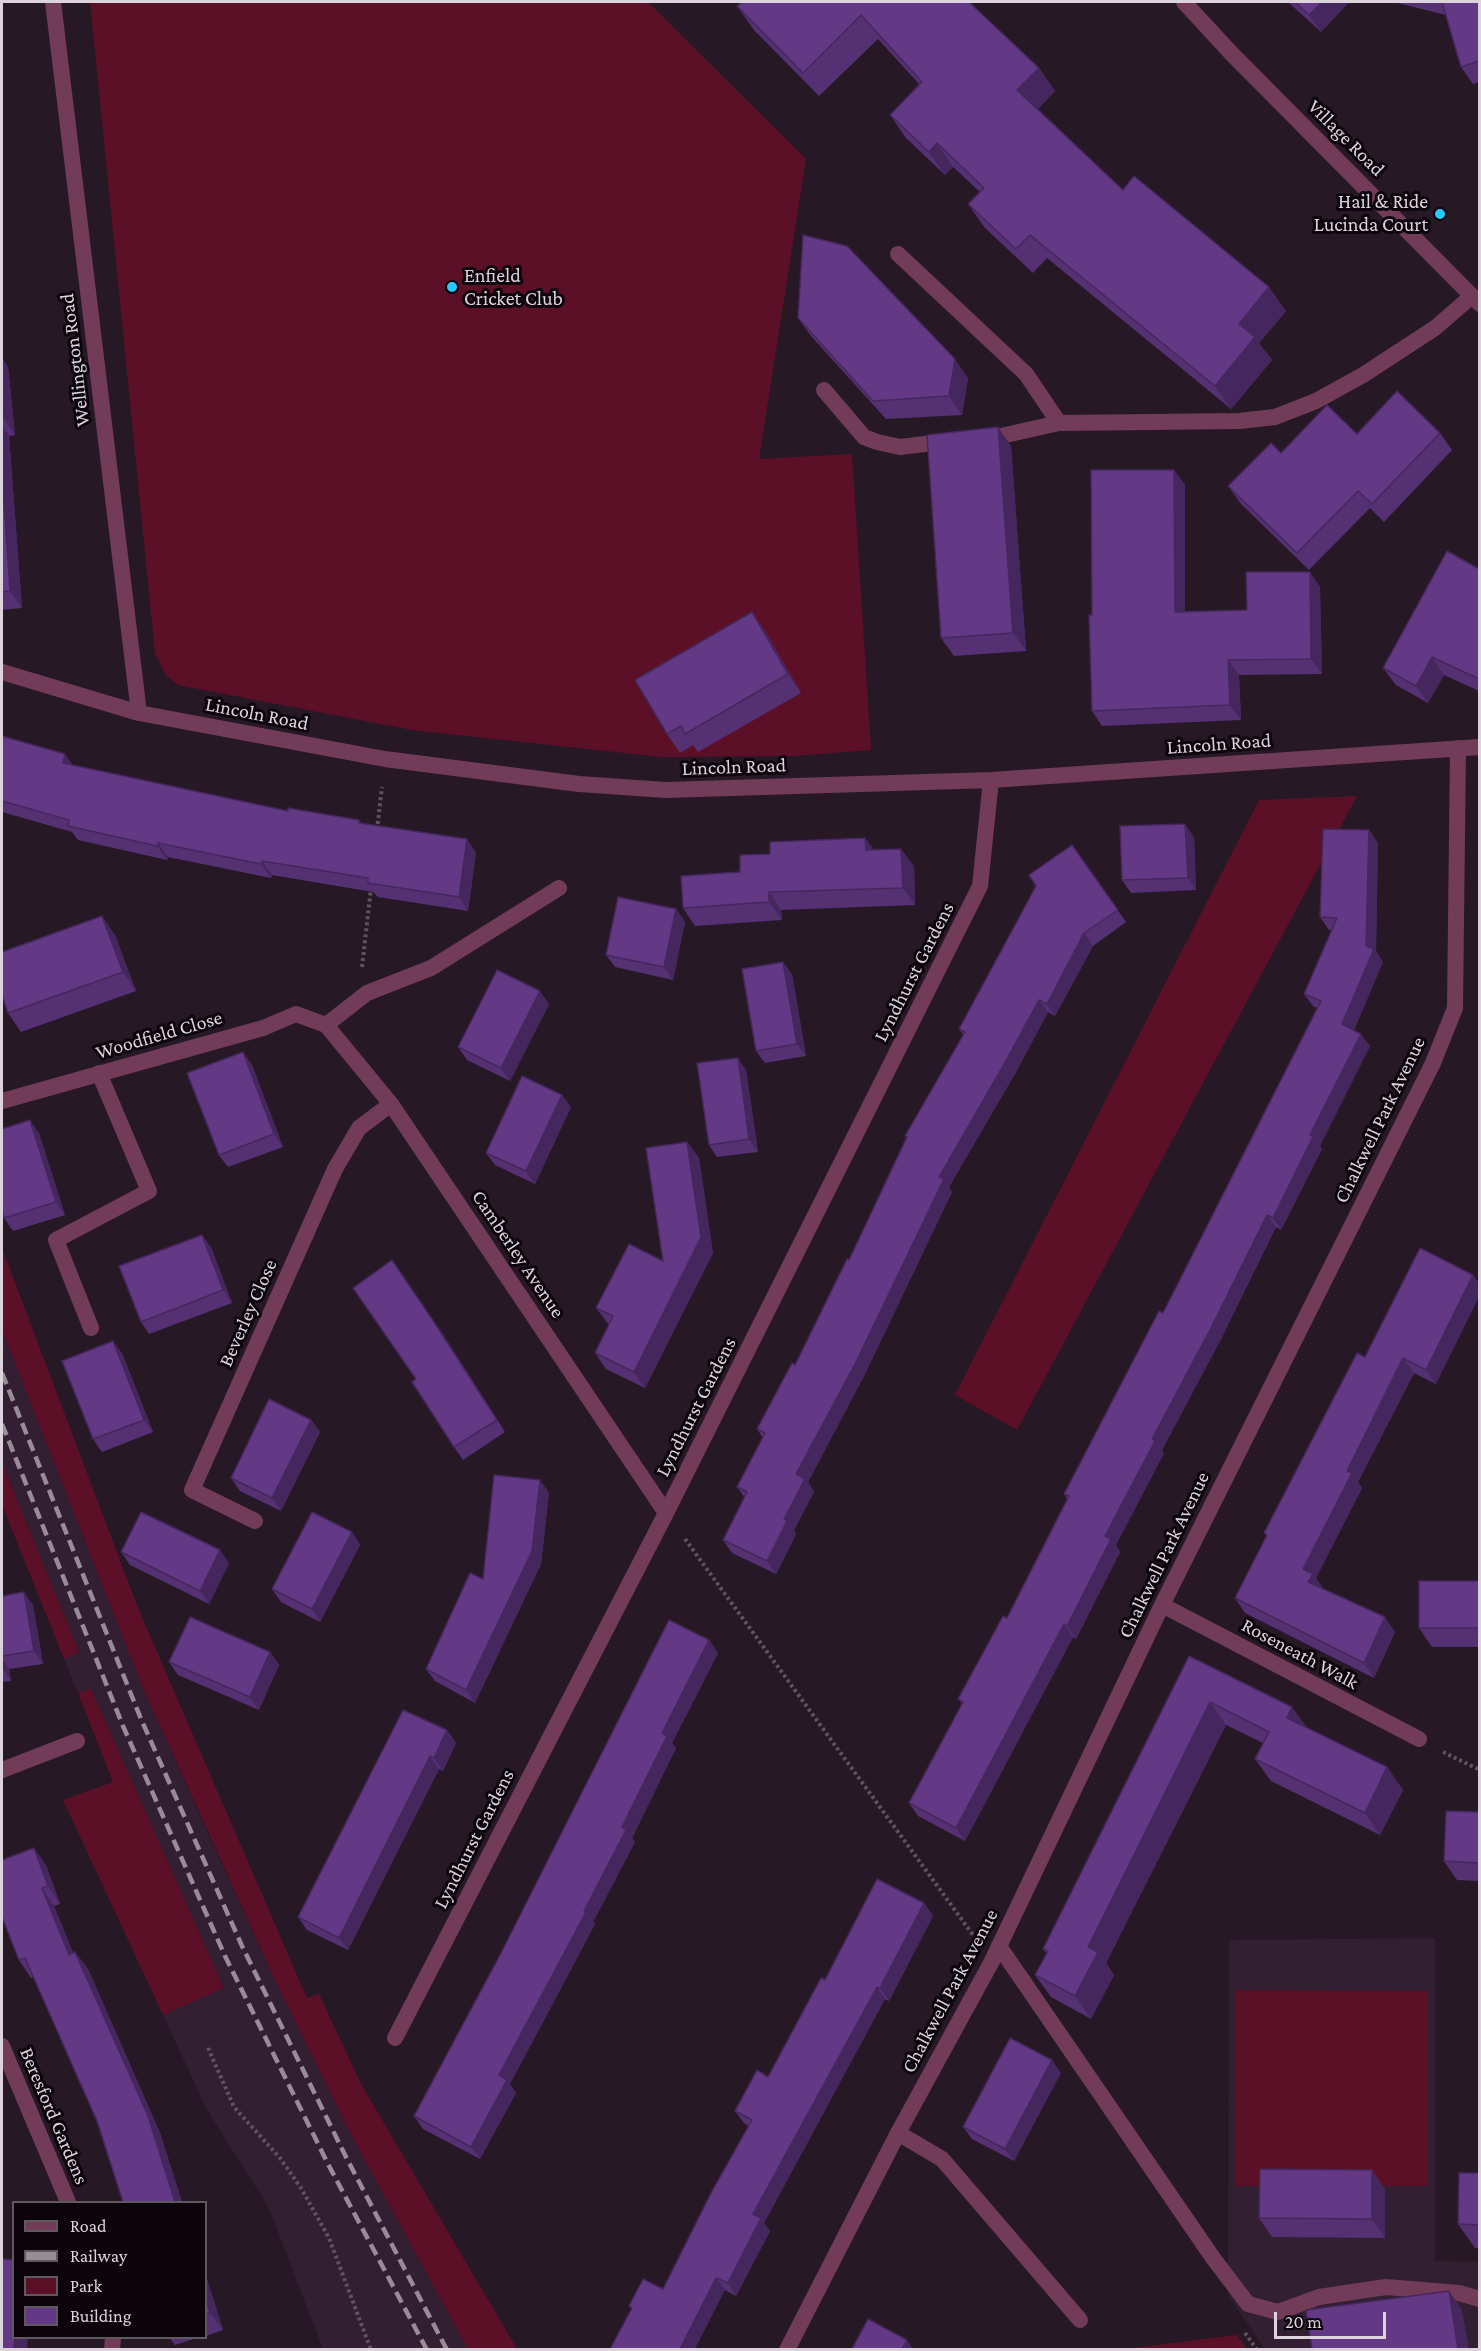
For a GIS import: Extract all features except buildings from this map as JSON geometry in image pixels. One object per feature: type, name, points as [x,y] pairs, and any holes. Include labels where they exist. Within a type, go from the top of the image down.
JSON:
[{"type":"street","name":"Wellington Road","points":[[53,2],[139,713]]},
{"type":"street","name":"Village Road","points":[[1184,2],[1476,300]]},
{"type":"street","points":[[898,254],[1026,374],[1059,423]]},
{"type":"street","points":[[824,390],[864,437],[900,447],[1001,436],[1059,423],[1239,422],[1275,417],[1316,401],[1363,375],[1476,300]]},
{"type":"street","name":"Lincoln Road","points":[[2,672],[139,713],[385,759],[579,784],[666,790],[991,780],[1479,747]]},
{"type":"street","name":"Chalkwell Park Avenue","points":[[787,2349],[898,2133],[995,1954],[1162,1605],[1433,1064],[1455,1008],[1458,748]]},
{"type":"street","name":"Lyndhurst Gardens","points":[[395,2038],[666,1513],[980,886],[991,780]]},
{"type":"street","points":[[326,1025],[367,993],[431,968],[559,888]]},
{"type":"street","name":"Woodfield Close","points":[[2,1101],[262,1028],[296,1014],[326,1025]]},
{"type":"street","name":"Camberley Avenue","points":[[326,1025],[391,1104],[666,1513]]},
{"type":"street","points":[[91,1328],[56,1240],[149,1191],[99,1074]]},
{"type":"street","name":"Beverley Close","points":[[255,1521],[192,1490],[335,1169],[359,1128],[391,1104]]},
{"type":"street","name":"Roseneath Walk","points":[[1162,1605],[1419,1739]]},
{"type":"street","points":[[2,1770],[77,1741]]},
{"type":"street","points":[[995,1954],[1248,2304],[1278,2312],[1319,2297],[1395,2287],[1460,2292],[1479,2300]]},
{"type":"street","name":"Beresford Gardens","points":[[2,2046],[68,2201]]},
{"type":"street","points":[[898,2133],[942,2159],[1080,2320]]},
{"type":"path","points":[[376,840],[385,759]]},
{"type":"path","points":[[354,974],[362,967],[371,886]]},
{"type":"path","points":[[666,1513],[995,1954]]},
{"type":"path","points":[[1419,1739],[1479,1770]]},
{"type":"path","points":[[208,2048],[234,2107],[280,2158],[302,2188],[329,2238],[371,2349]]},
{"type":"path","points":[[1239,2324],[1257,2349]]},
{"type":"shaded area","points":[[2,1330],[143,1688],[208,1834],[275,1980],[347,2127],[468,2349],[323,2349],[269,2208],[206,2108],[163,2015],[224,1988],[91,1689],[78,1693],[64,1659],[79,1652],[2,1462]]},
{"type":"shaded area","points":[[1435,1938],[1435,2261],[1479,2262],[1479,2349],[1265,2349],[1228,2295],[1229,1940]]},
{"type":"green space","name":"Enfield Cricket Club","points":[[90,2],[648,2],[806,159],[759,459],[852,454],[871,750],[795,756],[662,757],[412,730],[183,686],[165,674],[155,653]]},
{"type":"green space","points":[[1357,796],[1017,1430],[955,1395],[1259,800]]},
{"type":"green space","points":[[2,1248],[138,1608],[307,1998],[319,1994],[361,2084],[517,2349],[468,2349],[347,2127],[275,1980],[143,1688],[2,1330]]},
{"type":"green space","points":[[2,1462],[79,1652],[64,1659],[2,1505]]},
{"type":"green space","points":[[91,1689],[224,1988],[163,2015],[63,1800],[113,1782],[78,1693]]},
{"type":"green space","points":[[1236,1990],[1428,1991],[1428,2186],[1236,2186]]},
{"type":"green space","points":[[1237,2335],[1247,2349],[1125,2349]]},
{"type":"railway","points":[[2,1373],[141,1719],[242,1946],[346,2157],[447,2350]]},
{"type":"railway","points":[[2,1424],[123,1726],[225,1956],[328,2164],[427,2350]]},
{"type":"place","name":"Hail & Ride Lucinda Court","points":[[1440,214]]},
{"type":"place","name":"Enfield Cricket Club","points":[[452,287]]}]
